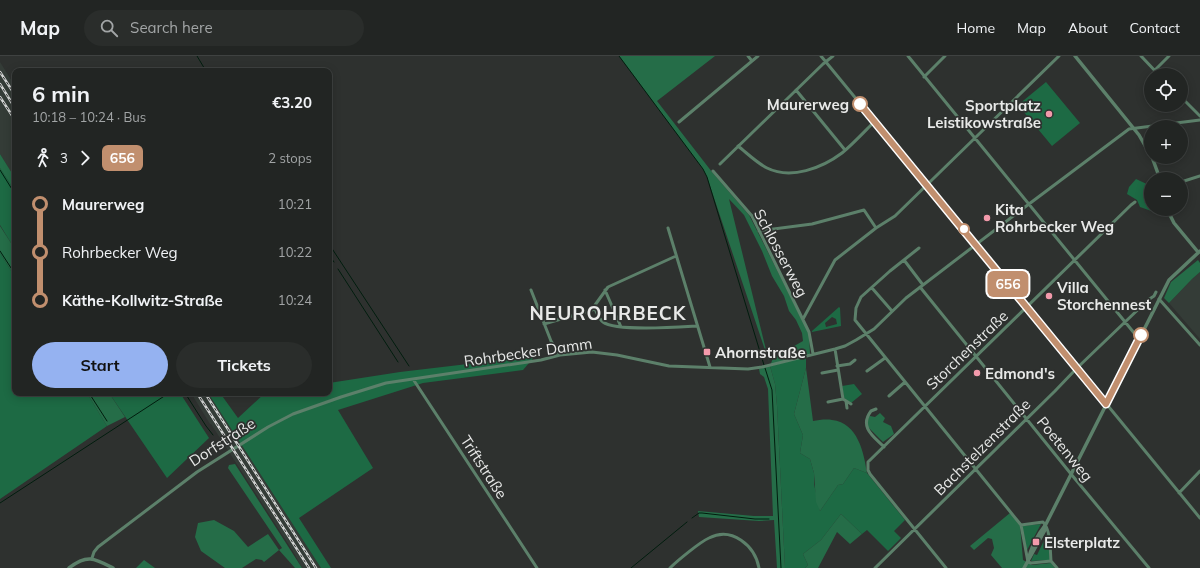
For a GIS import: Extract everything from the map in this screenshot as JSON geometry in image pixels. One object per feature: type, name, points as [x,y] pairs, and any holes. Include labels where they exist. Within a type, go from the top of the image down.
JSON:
[{"type":"street","points":[[748,56],[752,61]]},
{"type":"street","points":[[679,122],[758,56]]},
{"type":"street","points":[[821,56],[1200,518]]},
{"type":"street","points":[[720,164],[833,56]]},
{"type":"street","points":[[908,56],[1139,339]]},
{"type":"street","points":[[924,77],[945,56]]},
{"type":"street","points":[[803,319],[835,260],[876,228],[895,216],[1059,56]]},
{"type":"street","points":[[1075,56],[1139,135],[1144,144]]},
{"type":"street","points":[[1141,56],[1152,68]]},
{"type":"street","points":[[1156,68],[1169,56]]},
{"type":"street","points":[[796,90],[845,150]]},
{"type":"street","points":[[1188,104],[1200,116]]},
{"type":"street","points":[[1133,128],[1200,120]]},
{"type":"street","points":[[738,146],[766,168],[779,172],[797,173],[809,170],[838,156],[875,122]]},
{"type":"street","name":"Rohrbecker Damm","points":[[413,379],[541,360],[560,355],[592,352],[617,355],[669,366],[748,369],[762,367],[845,346],[866,334],[882,322],[906,298],[1129,129],[1133,128]]},
{"type":"street","name":"Schlosserweg","points":[[713,171],[752,216],[809,332],[812,354]]},
{"type":"street","points":[[1188,180],[1200,176]]},
{"type":"street","name":"Storchenstraße","points":[[915,529],[870,474],[868,470],[868,462],[1135,202]]},
{"type":"street","points":[[759,231],[812,224],[864,210],[876,228]]},
{"type":"street","points":[[1024,568],[1045,530],[1046,524],[1169,280],[1199,252],[1174,223],[1170,216]]},
{"type":"street","points":[[668,228],[710,367]]},
{"type":"street","points":[[919,248],[861,297],[856,308],[855,320],[1022,525],[1028,562]]},
{"type":"street","points":[[676,256],[608,287],[595,305],[595,309],[603,322],[621,327],[656,329],[697,326]]},
{"type":"street","points":[[904,260],[923,285]]},
{"type":"street","points":[[872,288],[892,311]]},
{"type":"street","name":"Poetenweg","points":[[920,288],[1149,568]]},
{"type":"street","points":[[531,290],[551,341],[560,355]]},
{"type":"street","points":[[605,290],[621,327]]},
{"type":"street","name":"Bachstelzenstraße","points":[[875,568],[1156,292]]},
{"type":"street","points":[[1160,299],[1200,345]]},
{"type":"street","points":[[544,324],[595,309]]},
{"type":"street","points":[[835,349],[844,400],[847,408]]},
{"type":"street","points":[[867,371],[885,358]]},
{"type":"street","points":[[838,366],[850,364],[855,360]]},
{"type":"street","points":[[822,372],[838,370]]},
{"type":"street","name":"Dorfstraße","points":[[92,558],[98,547],[169,493],[218,458],[281,420],[301,411],[386,383],[413,379]]},
{"type":"street","name":"Triftstraße","points":[[413,379],[537,568]]},
{"type":"street","points":[[889,396],[905,382]]},
{"type":"street","points":[[828,402],[844,400],[851,404]]},
{"type":"street","points":[[876,409],[870,411],[866,419],[866,423],[868,431],[884,447]]},
{"type":"street","points":[[1178,492],[1200,471]]},
{"type":"street","points":[[1022,525],[1043,522],[1046,524]]},
{"type":"street","points":[[1046,524],[1048,529],[1051,561],[1057,568]]},
{"type":"street","points":[[915,529],[946,568]]},
{"type":"street","points":[[670,568],[709,537],[723,535],[739,539],[746,544],[755,555],[759,568]]},
{"type":"street","points":[[69,568],[82,560],[92,558],[97,559],[113,568]]},
{"type":"street","points":[[1028,562],[1051,561]]},
{"type":"shaded area","points":[[0,62],[12,81],[12,173],[0,154]]},
{"type":"shaded area","points":[[1200,272],[1200,339],[1169,303]]},
{"type":"shaded area","points":[[193,396],[210,396],[321,568],[302,568],[294,553]]},
{"type":"green space","points":[[619,56],[715,56],[657,101],[712,172],[749,215],[809,333],[810,354],[770,366],[773,358],[803,341],[802,333],[796,320],[789,311],[784,296],[772,276],[762,251],[744,215],[729,199],[769,362],[707,177],[703,169]]},
{"type":"green space","name":"Sportplatz Leistikowstraße","points":[[1046,82],[1080,123],[1052,146],[1018,105]]},
{"type":"green space","points":[[0,154],[12,173],[12,186],[0,168]]},
{"type":"green space","points":[[0,168],[12,186],[12,243],[0,225]]},
{"type":"green space","points":[[1136,179],[1144,183],[1144,208],[1140,207],[1137,200],[1127,194],[1129,187]]},
{"type":"green space","points":[[0,226],[12,243],[12,272],[0,253]]},
{"type":"green space","points":[[0,253],[12,272],[12,396],[89,396],[107,426],[0,499]]},
{"type":"green space","points":[[1198,260],[1200,263],[1200,272],[1169,303],[1164,298],[1171,282]]},
{"type":"green space","points":[[839,307],[840,308],[841,326],[812,331]],"holes":[[[832,317],[836,319],[837,324],[826,327],[825,323]]]},
{"type":"green space","points":[[535,356],[523,370],[423,383],[338,410],[373,468],[299,518],[331,568],[321,568],[210,396],[222,396],[238,418],[262,396],[332,396],[332,383],[400,372]]},
{"type":"green space","points":[[806,357],[806,368],[794,414],[803,435],[800,453],[810,459],[814,473],[814,484],[820,511],[838,485],[843,484],[854,468],[867,473],[905,520],[894,531],[901,538],[888,551],[867,530],[862,534],[841,514],[821,540],[803,554],[808,565],[805,568],[785,568],[777,406],[775,384],[770,366]]},
{"type":"green space","points":[[770,366],[775,384],[777,406],[785,568],[777,568],[774,520],[759,521],[699,517],[698,511],[754,516],[773,516],[768,389],[764,377],[760,374],[759,369]]},
{"type":"green space","points":[[806,368],[813,421],[832,420],[841,422],[848,427],[858,440],[864,457],[867,473],[854,468],[843,484],[838,485],[820,511],[816,502],[814,473],[810,459],[800,453],[803,435],[794,414]]},
{"type":"green space","points":[[854,384],[862,394],[851,403],[844,398],[842,386]]},
{"type":"green space","points":[[89,396],[111,396],[125,417],[107,426]]},
{"type":"green space","points":[[111,396],[182,396],[209,438],[167,478]]},
{"type":"green space","points":[[880,413],[885,418],[883,422],[891,426],[894,434],[883,442],[868,427],[866,419],[870,416],[875,417]]},
{"type":"green space","points":[[235,464],[302,568],[295,568],[279,550],[282,548],[228,468],[229,465]]},
{"type":"green space","points":[[1010,513],[1020,525],[1023,560],[1032,565],[1051,563],[1055,568],[1002,568],[991,555],[994,548],[992,539],[988,538],[974,550],[970,546]]},
{"type":"green space","points":[[841,514],[862,534],[850,544],[837,532],[818,568],[805,568],[808,565],[803,554],[821,540]]},
{"type":"green space","points":[[214,520],[234,531],[248,547],[268,534],[279,550],[264,562],[256,559],[242,568],[225,568],[201,551],[195,537],[198,523]]},
{"type":"green space","points":[[1041,524],[1026,552],[1022,526]]},
{"type":"green space","points":[[1047,534],[1050,560],[1031,561],[1034,554],[1037,555]]},
{"type":"green space","points":[[144,560],[155,568],[136,568]]},
{"type":"waterway","points":[[197,56],[204,68]]},
{"type":"waterway","points":[[619,56],[703,169],[707,177],[764,365]]},
{"type":"waterway","points":[[0,170],[12,189]]},
{"type":"waterway","points":[[332,249],[409,366]]},
{"type":"waterway","points":[[0,251],[12,269]]},
{"type":"waterway","points":[[338,269],[398,362]]},
{"type":"waterway","points":[[765,368],[772,390],[781,568]]},
{"type":"waterway","points":[[91,396],[107,421]]},
{"type":"waterway","points":[[0,503],[164,396]]},
{"type":"waterway","points":[[187,396],[213,435]]},
{"type":"waterway","points":[[692,518],[699,513],[702,513],[755,519],[769,519]]},
{"type":"waterway","points":[[631,568],[687,522]]},
{"type":"railway","points":[[0,72],[12,90]]},
{"type":"railway","points":[[0,84],[12,103]]},
{"type":"railway","points":[[0,97],[12,115]]},
{"type":"railway","points":[[199,396],[309,568]]},
{"type":"railway","points":[[207,396],[316,568]]},
{"type":"bus line","name":"656","points":[[860,104],[1106,404],[1141,335]]},
{"type":"place","name":"Maurerweg","points":[[860,104]]},
{"type":"place","name":"Sportplatz Leistikowstraße","points":[[1049,114]]},
{"type":"place","name":"Kita Rohrbecker Weg","points":[[987,218]]},
{"type":"place","name":"Villa Storchennest","points":[[1049,296]]},
{"type":"place","name":"Ahornstraße","points":[[707,352]]},
{"type":"place","name":"Edmond's","points":[[977,373]]},
{"type":"place","name":"Elsterplatz","points":[[1036,542]]},
{"type":"district","name":"NEUROHRBECK","points":[[608,313]]}]
